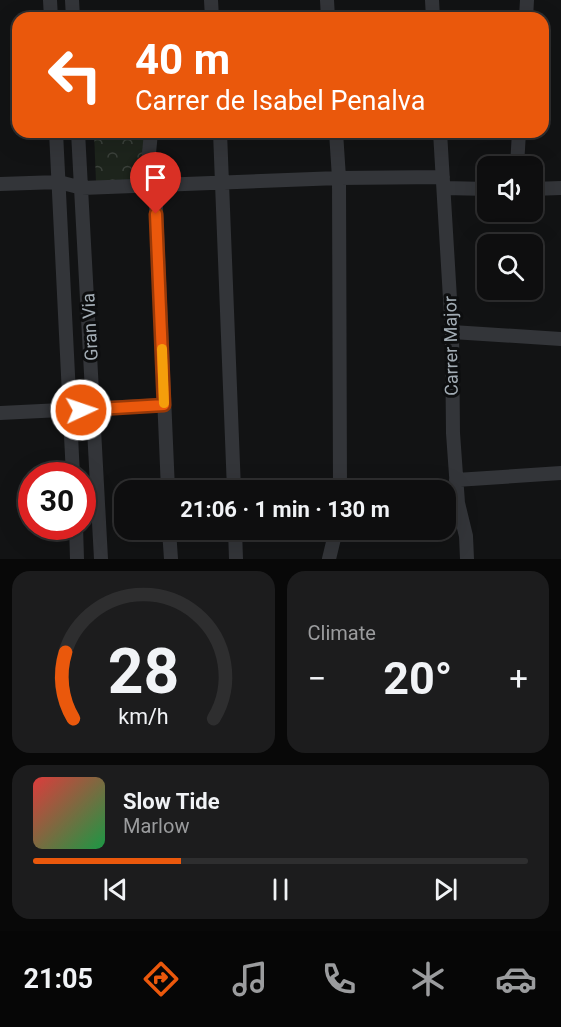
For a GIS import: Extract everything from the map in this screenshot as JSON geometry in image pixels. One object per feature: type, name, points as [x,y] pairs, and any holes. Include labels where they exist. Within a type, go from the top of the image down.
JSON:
[{"type":"street","name":"Gran Via","points":[[56,138],[72,462]]},
{"type":"street","name":"Gran Via","points":[[78,138],[101,559]]},
{"type":"street","points":[[151,138],[151,185],[168,480]]},
{"type":"street","points":[[220,138],[234,480]]},
{"type":"street","points":[[336,138],[339,178],[340,480]]},
{"type":"street","name":"Carrer Major","points":[[440,138],[452,332],[456,480]]},
{"type":"street","points":[[518,156],[519,138]]},
{"type":"street","points":[[0,184],[59,182],[82,188],[339,178],[444,182],[477,187]]},
{"type":"street","points":[[543,189],[561,188]]},
{"type":"street","points":[[452,332],[561,339]]},
{"type":"street","points":[[0,413],[164,405]]},
{"type":"street","points":[[456,480],[561,473]]},
{"type":"street","name":"Carrer Major","points":[[456,512],[466,536],[467,559]]},
{"type":"street","points":[[76,540],[77,559]]},
{"type":"street","points":[[170,540],[171,559]]},
{"type":"street","points":[[235,540],[236,559]]},
{"type":"street","points":[[329,559],[334,540]]},
{"type":"green space","points":[[94,138],[147,138],[143,181],[96,182]]},
{"type":"slow traffic","points":[[162,349],[164,403]]},
{"type":"route","points":[[81,410],[164,405],[156,214]]}]
